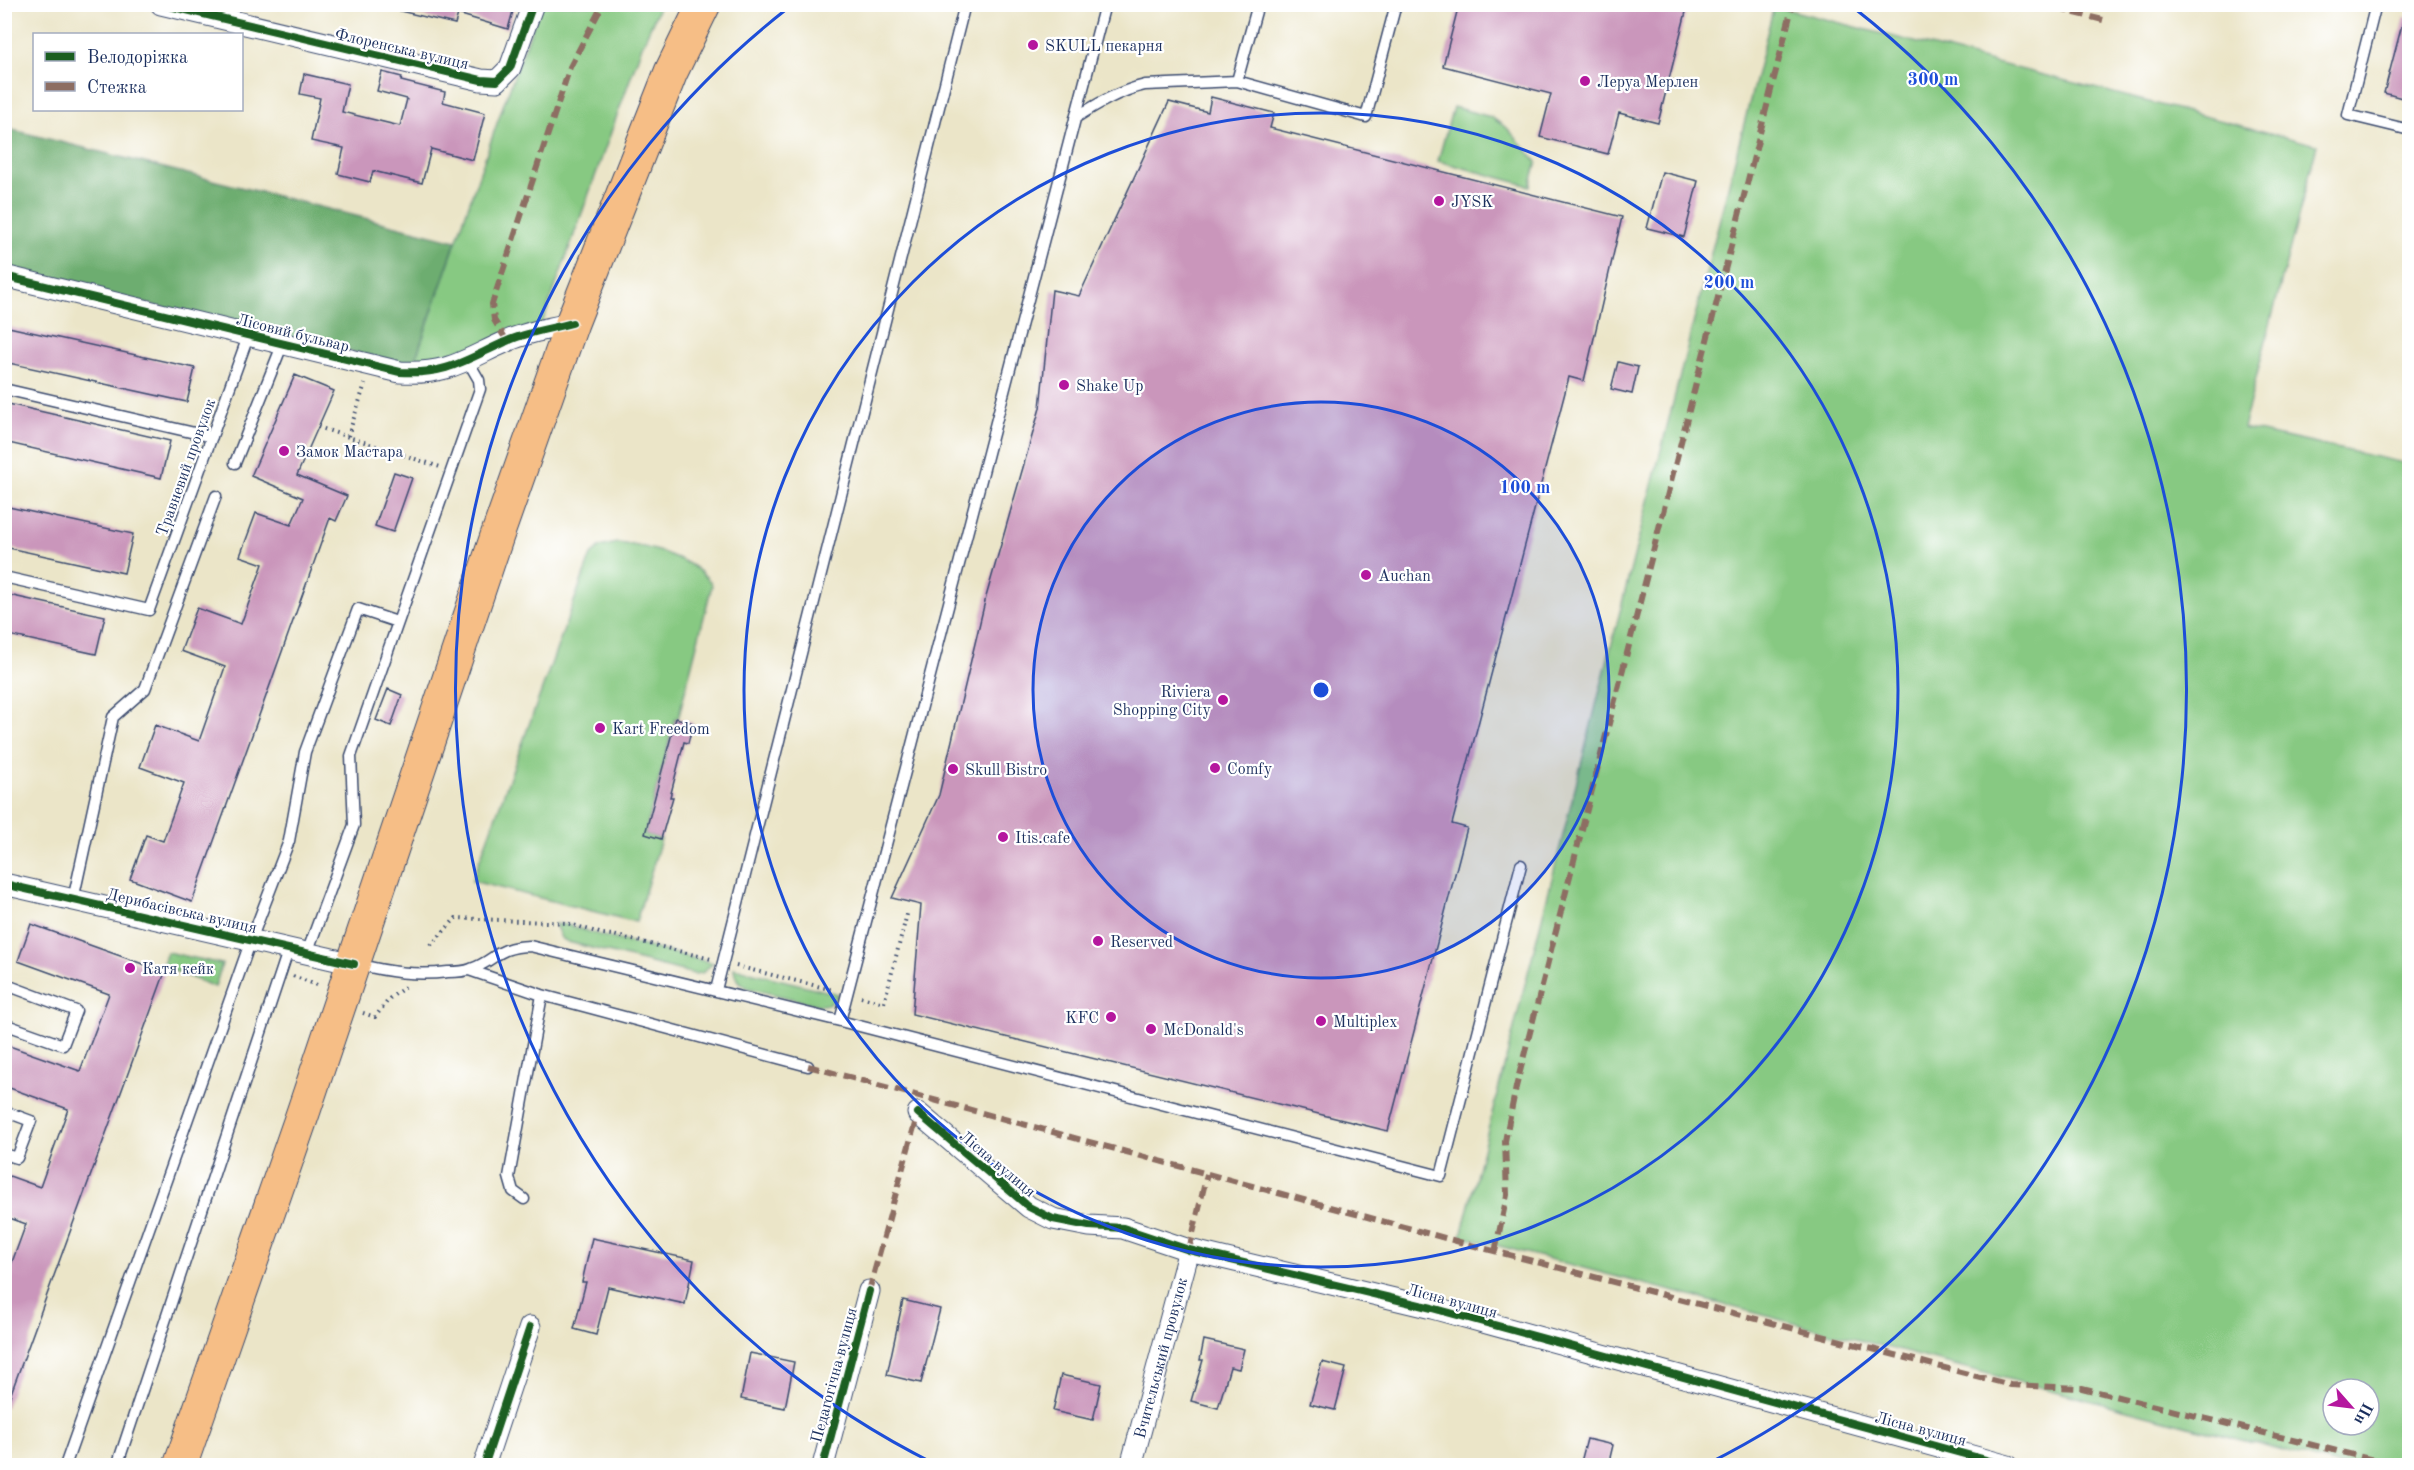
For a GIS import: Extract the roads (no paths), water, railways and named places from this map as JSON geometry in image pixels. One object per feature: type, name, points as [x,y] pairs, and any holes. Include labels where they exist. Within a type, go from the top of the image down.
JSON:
[{"type":"highway","points":[[180,1466],[354,963],[497,536],[572,324],[667,82],[704,4]]},
{"type":"street","name":"Флоренська вулиця","points":[[161,4],[481,80],[497,81],[510,68],[533,4]]},
{"type":"street","name":"Лісовий бульвар","points":[[4,276],[400,372],[418,373],[442,369],[468,361],[507,341],[572,324]]},
{"type":"street","name":"Дерибасівська вулиця","points":[[4,884],[354,963]]},
{"type":"street","name":"Лісна вулиця","points":[[918,1113],[1029,1207],[1053,1219],[1089,1226],[1123,1228],[1189,1250],[1432,1308],[2008,1466]]},
{"type":"street","name":"Вчительський провулок","points":[[1131,1466],[1189,1250]]},
{"type":"street","name":"Педагогічна вулиця","points":[[824,1466],[869,1291]]},
{"type":"street","points":[[484,1466],[530,1327]]},
{"type":"lane","points":[[840,1022],[1105,4]]},
{"type":"lane","points":[[1237,81],[1258,4]]},
{"type":"lane","points":[[1074,118],[1104,100],[1131,88],[1145,85],[1237,81],[1366,117],[1396,4]]},
{"type":"lane","points":[[2376,4],[2348,115],[2409,130]]},
{"type":"lane","points":[[716,990],[965,6]]},
{"type":"lane","name":"Травневий провулок","points":[[4,577],[149,609],[249,334]]},
{"type":"lane","points":[[235,464],[283,343]]},
{"type":"lane","points":[[117,1466],[298,950],[354,825],[351,756],[480,389],[479,380],[468,361]]},
{"type":"lane","points":[[4,389],[212,438]]},
{"type":"lane","points":[[73,900],[113,717],[145,689],[216,496]]},
{"type":"lane","points":[[65,1466],[251,940],[289,841],[305,752],[358,609],[397,622]]},
{"type":"lane","points":[[470,970],[500,951],[514,946],[530,946],[716,990],[1441,1176],[1521,865]]},
{"type":"lane","points":[[354,963],[384,971],[423,975],[470,970],[542,995],[808,1066]]},
{"type":"lane","points":[[4,984],[76,1011],[63,1045],[4,1024]]},
{"type":"lane","points":[[524,1199],[513,1191],[508,1177],[542,995]]},
{"type":"lane","points":[[4,1112],[31,1121],[17,1158],[4,1154]]},
{"type":"place","name":"SKULL пекарня","points":[[1033,45]]},
{"type":"place","name":"Леруа Мерлен","points":[[1585,81]]},
{"type":"place","name":"JYSK","points":[[1439,201]]},
{"type":"place","name":"Shake Up","points":[[1064,385]]},
{"type":"place","name":"Замок Мастара","points":[[284,451]]},
{"type":"place","name":"Auchan","points":[[1366,575]]},
{"type":"place","name":"Riviera Shopping City","points":[[1223,700]]},
{"type":"place","name":"Kart Freedom","points":[[600,728]]},
{"type":"place","name":"Comfy","points":[[1215,768]]},
{"type":"place","name":"Skull Bistro","points":[[953,769]]},
{"type":"place","name":"Itis.cafe","points":[[1003,837]]},
{"type":"place","name":"Reserved","points":[[1098,941]]},
{"type":"place","name":"Катя кейк","points":[[130,968]]},
{"type":"place","name":"KFC","points":[[1111,1017]]},
{"type":"place","name":"Multiplex","points":[[1321,1021]]},
{"type":"place","name":"McDonald's","points":[[1151,1029]]}]
